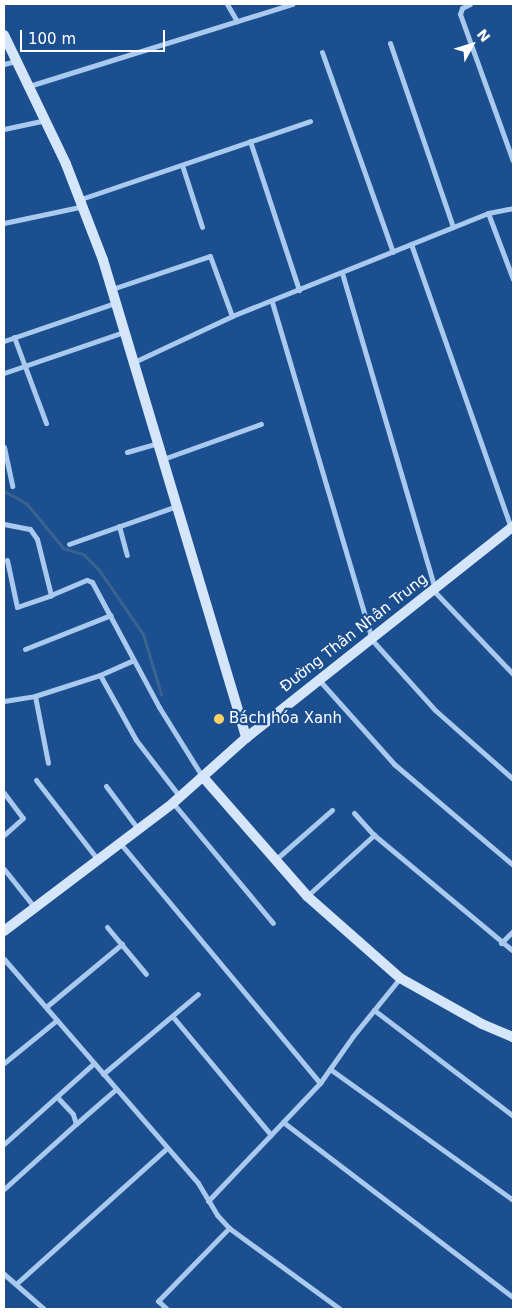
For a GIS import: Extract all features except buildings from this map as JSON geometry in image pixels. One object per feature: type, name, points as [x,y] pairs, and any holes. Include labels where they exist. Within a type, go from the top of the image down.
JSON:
[{"type":"street","points":[[227,4],[237,21]]},
{"type":"street","points":[[29,86],[289,4]]},
{"type":"street","points":[[470,4],[462,8],[460,14],[513,161]]},
{"type":"street","points":[[4,35],[46,120],[82,202],[116,302],[246,738]]},
{"type":"street","points":[[390,43],[453,227]]},
{"type":"street","points":[[322,52],[393,252]]},
{"type":"street","points":[[4,64],[17,61]]},
{"type":"street","points":[[4,129],[46,120]]},
{"type":"street","points":[[4,223],[82,202],[310,121]]},
{"type":"street","points":[[250,141],[299,290]]},
{"type":"street","points":[[182,165],[202,227]]},
{"type":"street","points":[[134,362],[232,316],[272,302],[488,213],[513,208]]},
{"type":"street","points":[[488,213],[513,279]]},
{"type":"street","points":[[412,244],[512,527]]},
{"type":"street","points":[[112,290],[210,256],[232,316]]},
{"type":"street","points":[[342,273],[434,589],[513,674]]},
{"type":"street","points":[[4,341],[116,302]]},
{"type":"street","points":[[272,302],[372,640],[435,710],[513,779]]},
{"type":"street","points":[[4,373],[124,332]]},
{"type":"street","points":[[14,337],[46,423]]},
{"type":"street","points":[[163,459],[262,424]]},
{"type":"street","points":[[127,452],[158,443]]},
{"type":"street","points":[[4,447],[12,486]]},
{"type":"street","points":[[69,544],[177,506]]},
{"type":"street","points":[[4,524],[30,529],[36,539],[51,596]]},
{"type":"street","points":[[119,526],[127,555]]},
{"type":"street","name":"Đường Thân Nhân Trung","points":[[4,931],[176,800],[246,738],[372,640],[512,527]]},
{"type":"street","points":[[7,560],[18,607],[90,580],[111,615],[133,660],[203,777],[307,896],[400,978],[482,1024],[513,1037]]},
{"type":"street","points":[[25,649],[111,615]]},
{"type":"street","points":[[4,701],[36,696],[100,675],[133,660]]},
{"type":"street","points":[[100,675],[136,740],[176,800],[273,923]]},
{"type":"street","points":[[319,680],[394,764],[513,865]]},
{"type":"street","points":[[36,696],[48,763]]},
{"type":"street","points":[[36,780],[98,860]]},
{"type":"street","points":[[106,786],[138,829]]},
{"type":"street","points":[[4,793],[23,818],[4,834]]},
{"type":"street","points":[[275,860],[332,810]]},
{"type":"street","points":[[354,813],[374,834],[501,943],[513,951]]},
{"type":"street","points":[[307,896],[374,834]]},
{"type":"street","points":[[120,843],[320,1083]]},
{"type":"street","points":[[4,868],[35,908]]},
{"type":"street","points":[[107,927],[146,974]]},
{"type":"street","points":[[501,943],[513,931]]},
{"type":"street","points":[[46,1007],[122,944]]},
{"type":"street","points":[[4,959],[198,1183],[208,1201],[229,1228],[340,1309]]},
{"type":"street","points":[[208,1201],[320,1083],[400,978]]},
{"type":"street","points":[[103,1074],[198,994]]},
{"type":"street","points":[[374,1010],[513,1116]]},
{"type":"street","points":[[173,1017],[271,1135]]},
{"type":"street","points":[[4,1063],[57,1020]]},
{"type":"street","points":[[4,1144],[94,1063]]},
{"type":"street","points":[[330,1069],[513,1200]]},
{"type":"street","points":[[4,1189],[116,1089]]},
{"type":"street","points":[[56,1097],[72,1114],[76,1124]]},
{"type":"street","points":[[283,1122],[513,1297]]},
{"type":"street","points":[[16,1284],[167,1148]]},
{"type":"street","points":[[167,1309],[158,1301],[229,1228]]},
{"type":"street","points":[[4,1274],[40,1308]]},
{"type":"waterway","points":[[4,491],[27,504],[63,548],[83,554],[99,570],[143,634],[161,694]]},
{"type":"place","name":"Bách hóa Xanh","points":[[219,719]]}]
